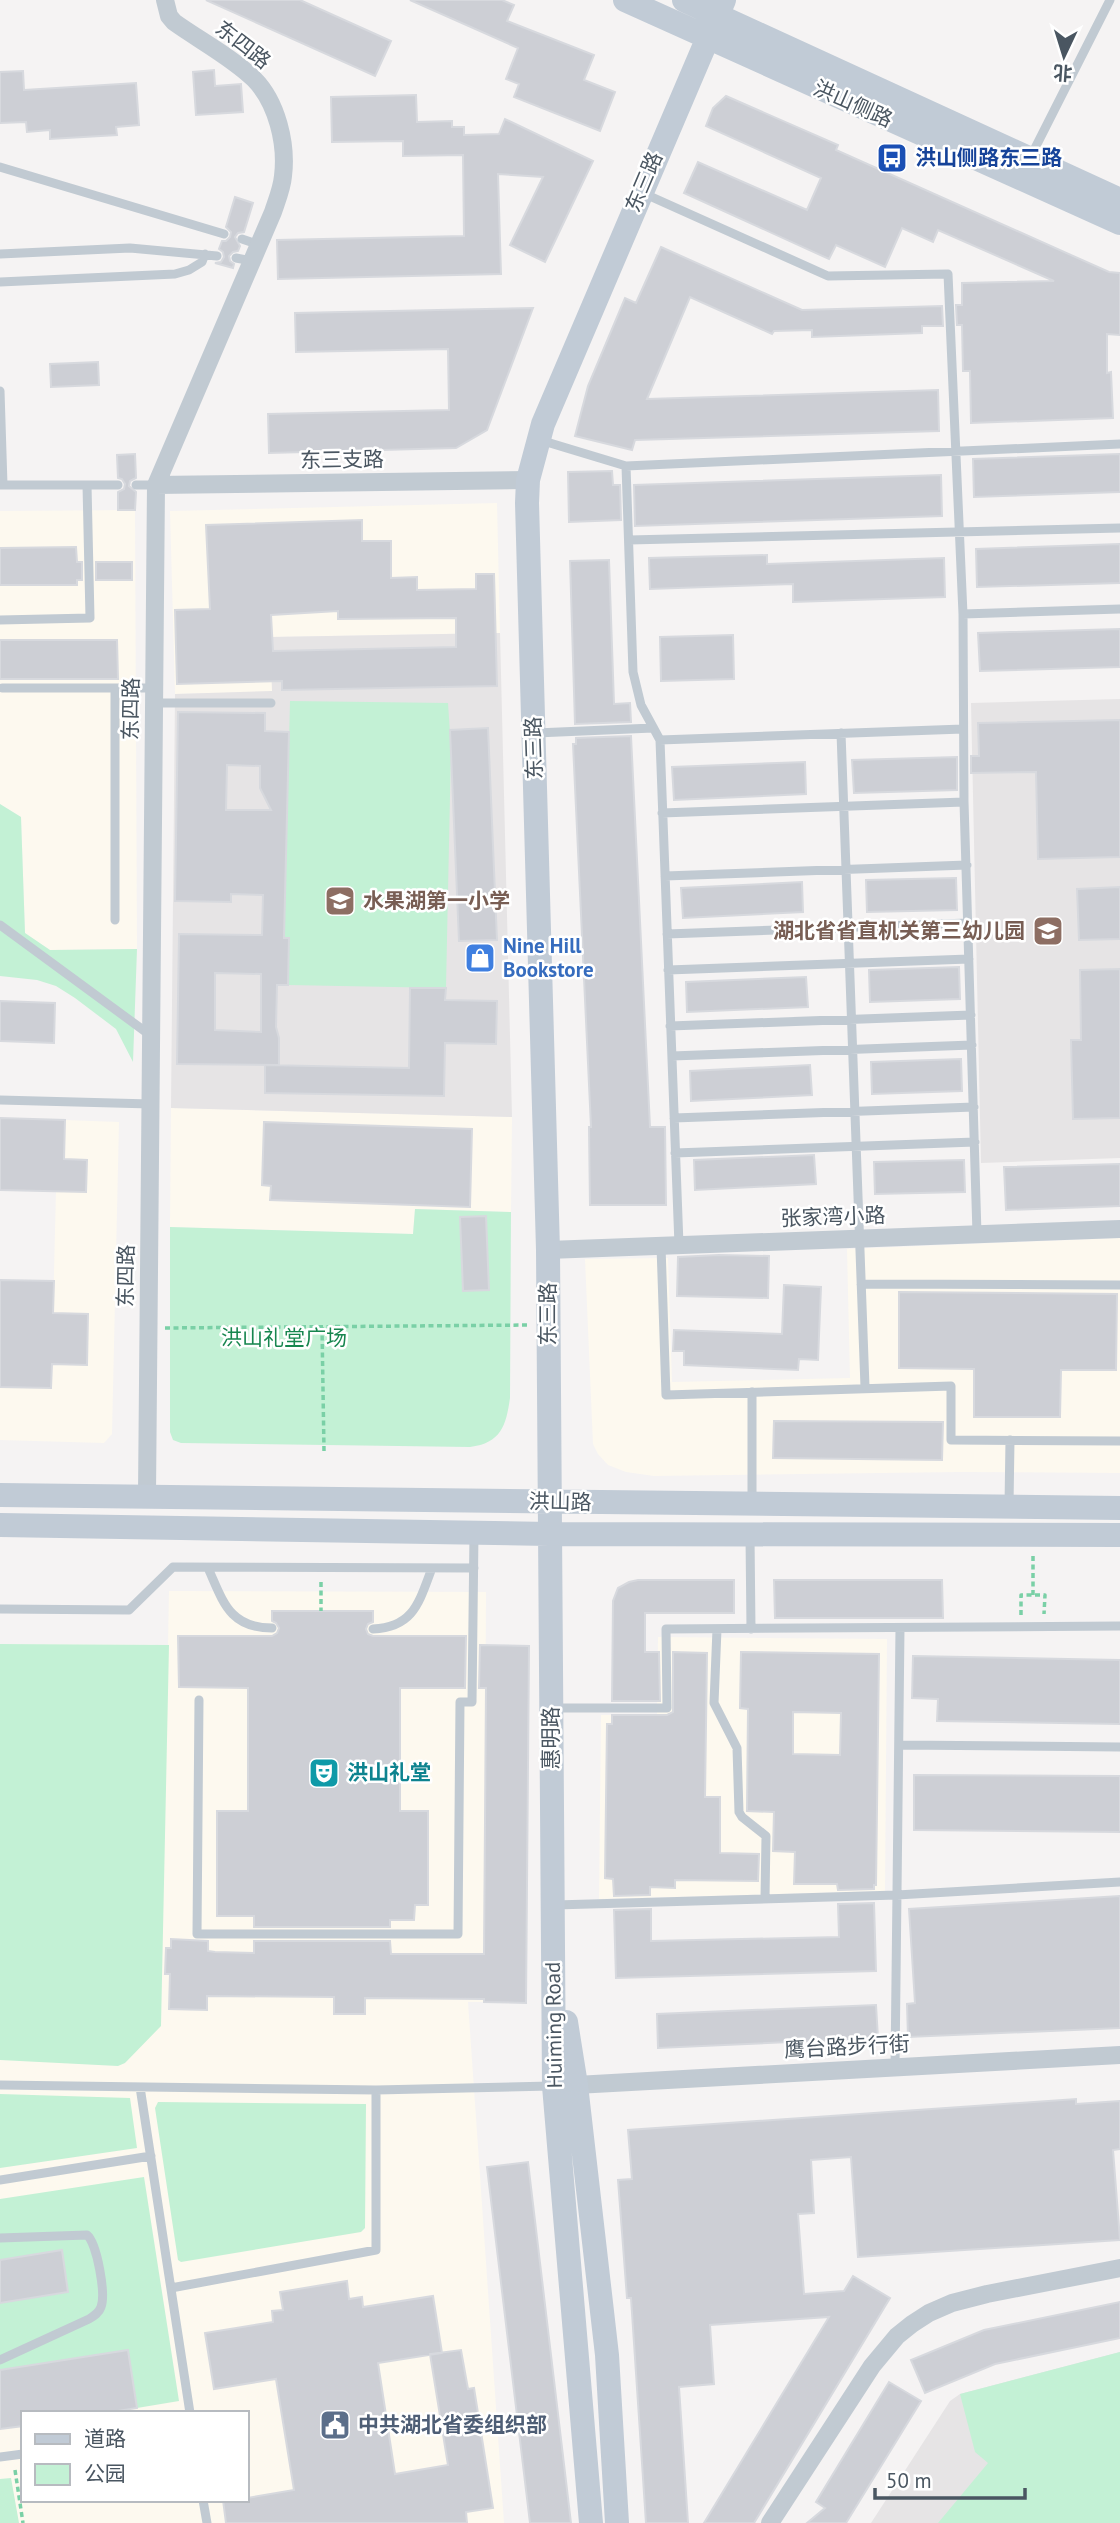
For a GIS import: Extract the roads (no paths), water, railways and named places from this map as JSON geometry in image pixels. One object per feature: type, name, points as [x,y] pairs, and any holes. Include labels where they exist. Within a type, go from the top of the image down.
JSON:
[{"type":"main road","name":"洪山侧路","points":[[625,0],[716,18],[1120,200]]},
{"type":"main road","name":"洪山侧路","points":[[684,0],[1120,223]]},
{"type":"main road","name":"东三路","points":[[549,1534],[548,1250],[528,480],[538,439],[640,192],[716,18]]},
{"type":"main road","name":"洪山路","points":[[0,1494],[752,1505],[1120,1507]]},
{"type":"main road","name":"洪山路","points":[[0,1525],[549,1534],[1120,1535]]},
{"type":"main road","name":"惠明路","points":[[549,1534],[553,1942]]},
{"type":"main road","name":"Huiming Road","points":[[553,1942],[565,2086],[591,2523]]},
{"type":"main road","name":"Huiming Road","points":[[565,2086],[607,2355],[617,2523]]},
{"type":"street","name":"东四路","points":[[147,1495],[156,485],[257,253],[284,176],[283,146],[271,106],[259,85],[245,71],[174,22],[169,16],[165,0]]},
{"type":"street","name":"东三支路","points":[[156,485],[528,480]]},
{"type":"street","name":"张家湾小路","points":[[548,1250],[1120,1229]]},
{"type":"street","name":"鹰台路步行街","points":[[565,2086],[1120,2055]]},
{"type":"street","points":[[770,2523],[872,2366],[897,2336],[912,2324],[952,2303],[1120,2268]]},
{"type":"lane","points":[[1029,159],[1110,0]]},
{"type":"lane","points":[[0,167],[224,234]]},
{"type":"lane","points":[[640,192],[828,276],[948,274],[963,614],[964,802],[977,1234]]},
{"type":"lane","points":[[242,239],[257,253]]},
{"type":"lane","points":[[0,254],[131,248],[217,256]]},
{"type":"lane","points":[[236,258],[257,253]]},
{"type":"lane","points":[[0,282],[176,274],[202,262],[205,254]]},
{"type":"lane","points":[[0,391],[2,485],[118,485]]},
{"type":"lane","points":[[538,439],[626,466],[1120,444]]},
{"type":"lane","points":[[626,466],[633,672],[641,705],[660,740],[675,1153],[666,1395],[951,1386],[951,1440],[1120,1441]]},
{"type":"lane","points":[[0,620],[89,618],[87,485]]},
{"type":"lane","points":[[136,485],[156,485]]},
{"type":"lane","points":[[629,540],[1120,528]]},
{"type":"lane","points":[[963,614],[1120,609]]},
{"type":"lane","points":[[2,688],[116,688],[154,695],[271,703]]},
{"type":"lane","points":[[116,688],[116,920]]},
{"type":"lane","points":[[533,733],[653,728]]},
{"type":"lane","points":[[660,740],[963,729]]},
{"type":"lane","points":[[841,733],[865,1387]]},
{"type":"lane","points":[[662,814],[964,802]]},
{"type":"lane","points":[[665,876],[967,865]]},
{"type":"lane","points":[[667,934],[968,923]]},
{"type":"lane","points":[[0,925],[151,1036]]},
{"type":"lane","points":[[668,970],[969,959]]},
{"type":"lane","points":[[670,1026],[971,1015]]},
{"type":"lane","points":[[672,1056],[972,1045]]},
{"type":"lane","points":[[0,1100],[150,1104]]},
{"type":"lane","points":[[674,1118],[974,1107]]},
{"type":"lane","points":[[675,1153],[975,1142]]},
{"type":"lane","points":[[861,1284],[1120,1285]]},
{"type":"lane","points":[[752,1392],[752,1505]]},
{"type":"lane","points":[[1009,1507],[1010,1440]]},
{"type":"lane","points":[[199,1700],[197,1934],[458,1934],[460,1702],[472,1702],[474,1533]]},
{"type":"lane","points":[[750,1535],[751,1629]]},
{"type":"lane","points":[[0,1609],[129,1610],[173,1567],[474,1568]]},
{"type":"lane","points":[[208,1567],[230,1613],[251,1627],[272,1628]]},
{"type":"lane","points":[[373,1629],[393,1626],[410,1615],[418,1605],[432,1568]]},
{"type":"lane","points":[[550,1708],[667,1708],[666,1629],[1120,1626]]},
{"type":"lane","points":[[895,2068],[900,1628]]},
{"type":"lane","points":[[717,1629],[714,1703],[737,1748],[739,1812],[766,1836],[765,1899]]},
{"type":"lane","points":[[900,1745],[1120,1747]]},
{"type":"lane","points":[[552,1906],[897,1895],[1120,1882]]},
{"type":"lane","points":[[0,2085],[376,2090],[565,2086]]},
{"type":"lane","points":[[140,2087],[190,2411]]},
{"type":"lane","points":[[171,2288],[376,2250],[376,2090]]},
{"type":"lane","points":[[0,2179],[150,2156]]},
{"type":"lane","points":[[0,2238],[87,2235],[95,2246],[102,2295],[99,2312],[89,2319],[0,2360]]},
{"type":"lane","points":[[0,2457],[18,2454]]},
{"type":"lane","points":[[204,2502],[207,2523]]},
{"type":"place","name":"洪山侧路东三路","points":[[892,158]]},
{"type":"place","name":"水果湖第一小学","points":[[340,901]]},
{"type":"place","name":"湖北省省直机关第三幼儿园","points":[[1048,931]]},
{"type":"place","name":"Nine Hill Bookstore","points":[[480,958]]},
{"type":"place","name":"洪山礼堂","points":[[324,1773]]},
{"type":"place","name":"中共湖北省委组织部","points":[[335,2425]]},
{"type":"park label","name":"洪山礼堂广场","points":[[284,1338]]}]
